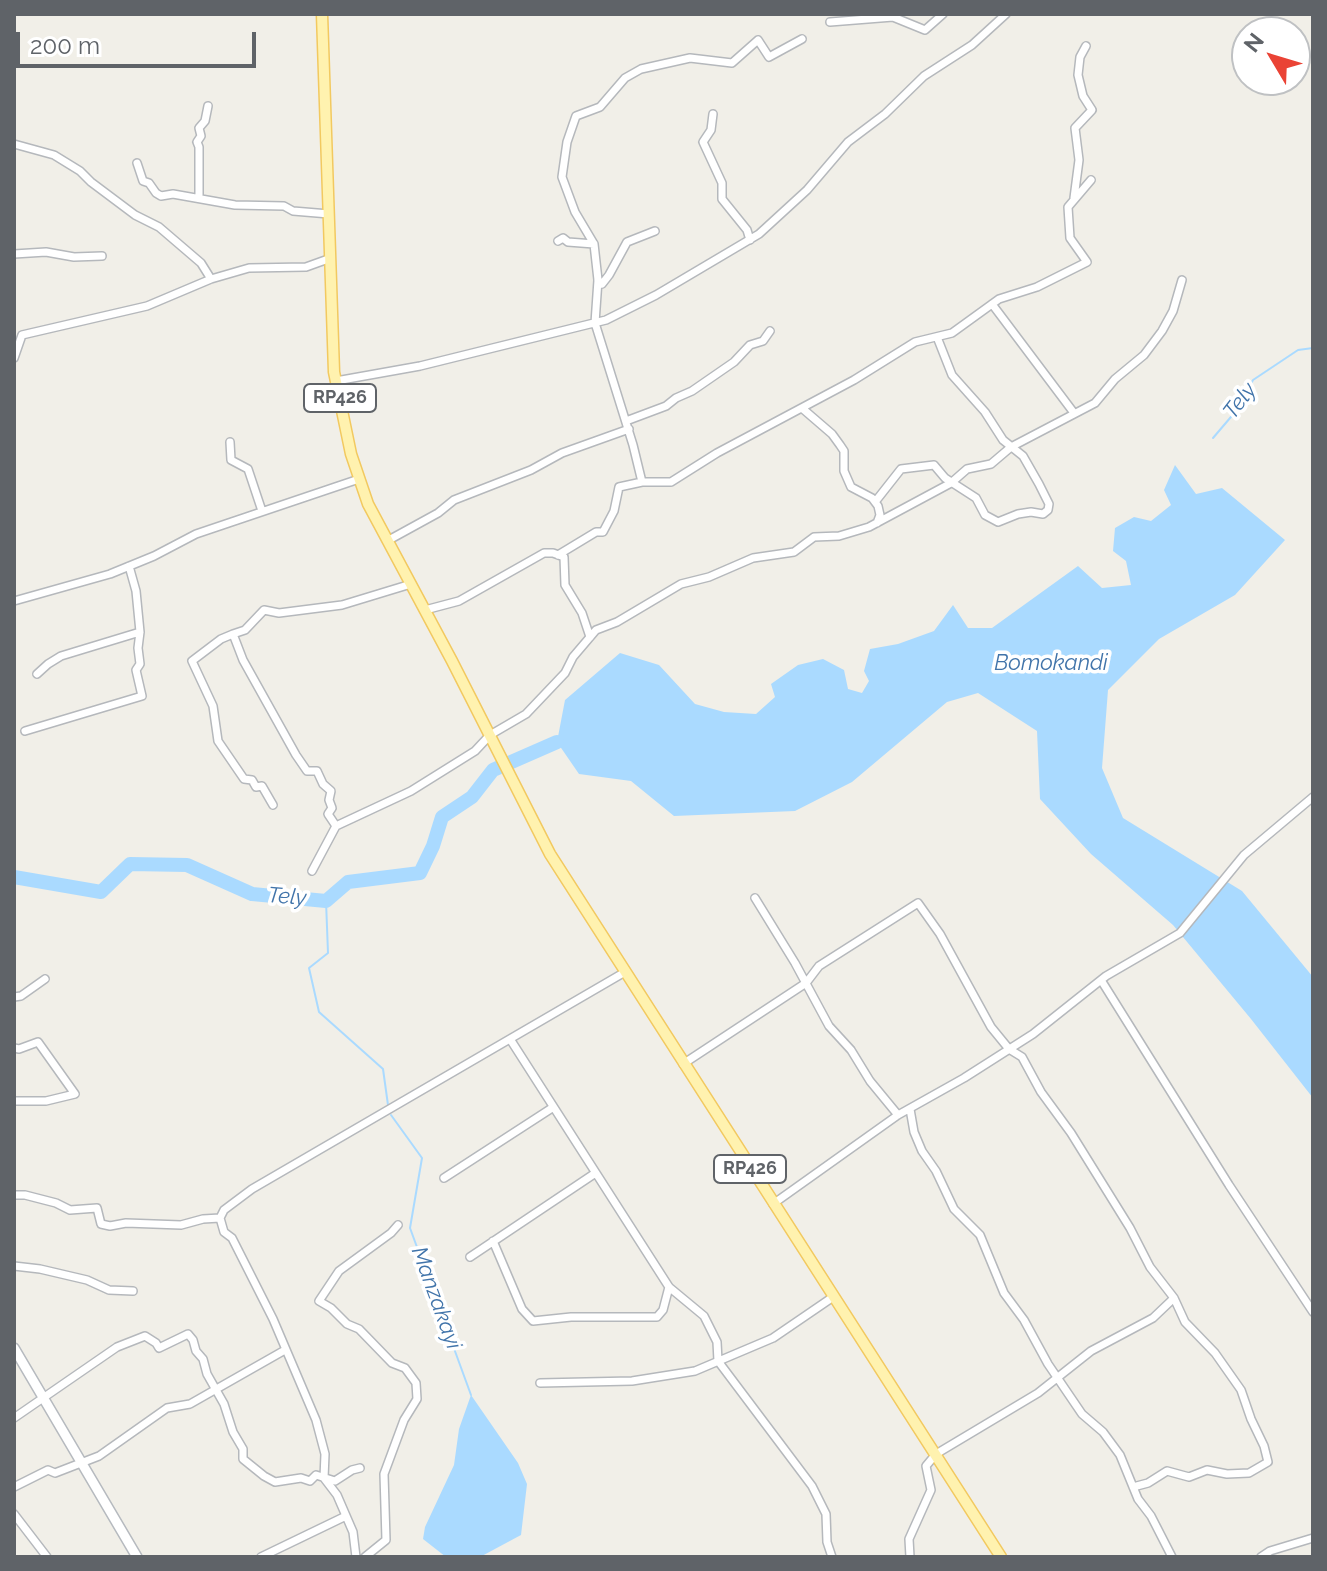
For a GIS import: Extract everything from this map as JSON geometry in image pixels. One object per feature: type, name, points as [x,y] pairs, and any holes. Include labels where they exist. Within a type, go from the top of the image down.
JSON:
[{"type":"main road","name":"RP426","points":[[322,14],[336,381],[351,454],[368,504],[550,854],[1001,1557]]},
{"type":"street","points":[[830,22],[893,17],[925,30],[943,14]]},
{"type":"street","points":[[336,381],[392,372],[595,323],[656,295],[750,240],[807,190],[848,142],[885,114],[924,76],[972,45],[1006,14]]},
{"type":"street","points":[[642,482],[595,323],[598,280],[594,244],[575,212],[562,177],[567,142],[576,116],[600,107],[625,78],[641,69],[690,58],[732,63],[758,40],[769,57],[802,39]]},
{"type":"street","points":[[1073,201],[1079,160],[1075,128],[1092,110],[1083,96],[1078,75],[1080,57],[1086,46]]},
{"type":"street","points":[[199,198],[197,142],[208,106]]},
{"type":"street","points":[[713,114],[711,130],[703,142],[722,183],[722,199],[747,230],[750,240]]},
{"type":"street","points":[[14,144],[54,155],[80,171],[135,215],[159,227],[201,263],[211,279]]},
{"type":"street","points":[[137,163],[143,181],[153,186],[156,193],[235,205],[284,206],[293,211],[329,214]]},
{"type":"street","points":[[558,555],[596,532],[603,532],[614,511],[619,487],[642,482],[671,482],[915,342],[952,333],[999,299],[1037,287],[1087,262],[1070,238],[1068,207],[1091,180]]},
{"type":"street","points":[[722,199],[729,191]]},
{"type":"street","points":[[598,280],[602,284],[609,275],[627,242],[655,231]]},
{"type":"street","points":[[558,241],[563,238],[568,242],[594,244]]},
{"type":"street","points":[[14,254],[46,252],[74,257],[102,256]]},
{"type":"street","points":[[14,358],[18,336],[147,306],[211,279],[249,268],[306,267],[331,258]]},
{"type":"street","points":[[312,871],[336,826],[411,791],[475,751],[490,735],[526,714],[565,673],[573,657],[596,630],[617,622],[681,584],[709,577],[753,558],[794,552],[814,537],[839,536],[877,523],[951,483],[967,469],[991,464],[1011,447],[1095,403],[1115,379],[1144,355],[1162,331],[1173,311],[1182,280]]},
{"type":"street","points":[[992,304],[1074,413]]},
{"type":"street","points":[[387,541],[438,513],[454,500],[531,470],[666,406],[700,387],[734,362],[750,345],[763,341],[770,331]]},
{"type":"street","points":[[875,502],[901,469],[934,465],[951,483],[976,498],[985,515],[998,522],[1031,512],[1043,514],[1048,510],[1049,504],[1023,456],[1011,447],[952,375],[937,337]]},
{"type":"street","points":[[803,409],[832,434],[844,451],[844,471],[851,487],[863,491],[875,502],[880,515],[877,523]]},
{"type":"street","points":[[230,442],[231,460],[248,469],[262,511]]},
{"type":"street","points":[[14,601],[62,589],[129,566],[196,534],[359,479]]},
{"type":"street","points":[[425,610],[459,601],[544,553],[558,555],[564,557],[565,585],[582,613],[590,637]]},
{"type":"street","points":[[25,731],[142,696],[136,670],[140,664],[140,632],[136,591],[129,566]]},
{"type":"street","points":[[273,805],[262,786],[256,787],[252,780],[244,779],[218,741],[213,706],[192,661],[221,639],[245,630],[264,610],[279,613],[342,605],[411,584]]},
{"type":"street","points":[[37,674],[61,656],[140,632]]},
{"type":"street","points":[[233,634],[243,660],[296,755],[307,771],[317,771],[323,784],[331,791],[329,800],[332,808],[328,814],[336,826]]},
{"type":"street","points":[[773,1204],[898,1115],[1033,1034],[1101,980],[1180,933],[1244,855],[1313,797]]},
{"type":"street","points":[[755,898],[829,1026],[851,1050],[870,1081],[898,1115]]},
{"type":"street","points":[[683,1064],[806,983],[819,966],[918,903],[940,934],[991,1027],[1009,1049],[1022,1057],[1041,1092],[1071,1133],[1130,1228],[1150,1267],[1174,1298],[1185,1322],[1215,1353],[1241,1390],[1268,1462],[1249,1473],[1227,1474],[1207,1470],[1189,1477],[1167,1471],[1148,1483],[1133,1487]]},
{"type":"street","points":[[356,1557],[353,1532],[337,1495],[324,1478],[325,1454],[316,1420],[246,1265],[232,1238],[224,1232],[220,1218],[224,1210],[252,1189],[625,972]]},
{"type":"street","points":[[14,997],[21,996],[45,979]]},
{"type":"street","points":[[1101,980],[1229,1185],[1313,1312]]},
{"type":"street","points":[[510,1039],[669,1287],[704,1316],[717,1342],[718,1361],[812,1486],[826,1514],[827,1542],[832,1557]]},
{"type":"street","points":[[14,1048],[38,1042],[75,1094],[46,1101],[14,1101]]},
{"type":"street","points":[[444,1178],[552,1108]]},
{"type":"street","points":[[910,1109],[922,1151],[936,1171],[949,1200],[980,1235],[1004,1293],[1024,1320],[1048,1364],[1082,1414],[1103,1432],[1120,1455],[1133,1487],[1172,1557]]},
{"type":"street","points":[[470,1257],[594,1174]]},
{"type":"street","points":[[14,1195],[56,1203],[70,1210],[97,1208],[101,1224],[110,1226],[126,1223],[181,1225],[220,1218]]},
{"type":"street","points":[[365,1557],[386,1540],[384,1474],[404,1420],[417,1399],[416,1383],[405,1368],[392,1363],[359,1329],[347,1324],[319,1301],[339,1271],[398,1225]]},
{"type":"street","points":[[493,1241],[522,1309],[533,1321],[571,1317],[657,1317],[663,1310],[669,1287]]},
{"type":"street","points":[[14,1266],[87,1280],[109,1290],[133,1291]]},
{"type":"street","points":[[540,1383],[632,1381],[695,1371],[773,1338],[833,1297]]},
{"type":"street","points":[[910,1557],[909,1539],[931,1490],[926,1466],[936,1454],[1038,1393],[1091,1351],[1153,1318],[1174,1298]]},
{"type":"street","points":[[14,1418],[117,1347],[145,1336],[159,1348],[188,1334],[224,1404],[233,1432],[243,1449],[243,1459],[264,1476],[275,1482],[301,1478],[310,1481],[316,1475],[335,1481],[360,1468]]},
{"type":"street","points":[[14,1348],[137,1557]]},
{"type":"street","points":[[14,1487],[48,1470],[55,1473],[99,1456],[167,1408],[190,1404],[285,1350]]},
{"type":"street","points":[[14,1514],[47,1557]]},
{"type":"street","points":[[261,1557],[346,1516]]},
{"type":"street","points":[[1261,1557],[1270,1551],[1313,1538]]},
{"type":"water","name":"Bomokandi","points":[[1175,465],[1196,494],[1222,488],[1285,540],[1235,595],[1159,639],[1108,690],[1102,768],[1123,818],[1242,891],[1313,977],[1313,1098],[1173,925],[1091,854],[1040,799],[1037,731],[978,693],[947,702],[852,782],[795,811],[674,816],[631,781],[579,774],[557,742],[565,700],[620,653],[659,665],[695,704],[724,712],[756,714],[775,697],[771,684],[798,665],[823,659],[844,670],[848,689],[862,693],[869,681],[864,671],[870,649],[898,644],[934,631],[953,605],[968,628],[992,628],[1078,566],[1102,588],[1131,585],[1126,561],[1113,551],[1115,528],[1134,517],[1151,521],[1171,505],[1164,490]]},
{"type":"water","points":[[471,1395],[518,1463],[527,1484],[521,1535],[480,1557],[446,1557],[423,1539],[425,1527],[454,1465],[459,1429]]},
{"type":"waterway","name":"Tely","points":[[1213,438],[1236,411],[1253,380],[1298,350],[1313,348]]},
{"type":"waterway","name":"Tely","points":[[14,877],[101,892],[130,864],[187,865],[252,894],[326,901],[348,882],[420,873],[442,817],[472,797],[493,770],[557,742]]},
{"type":"waterway","name":"Manzakayi","points":[[326,901],[328,953],[309,968],[319,1012],[383,1069],[388,1105]]},
{"type":"waterway","name":"Manzakayi","points":[[391,1115],[422,1158],[410,1228],[471,1395]]}]
